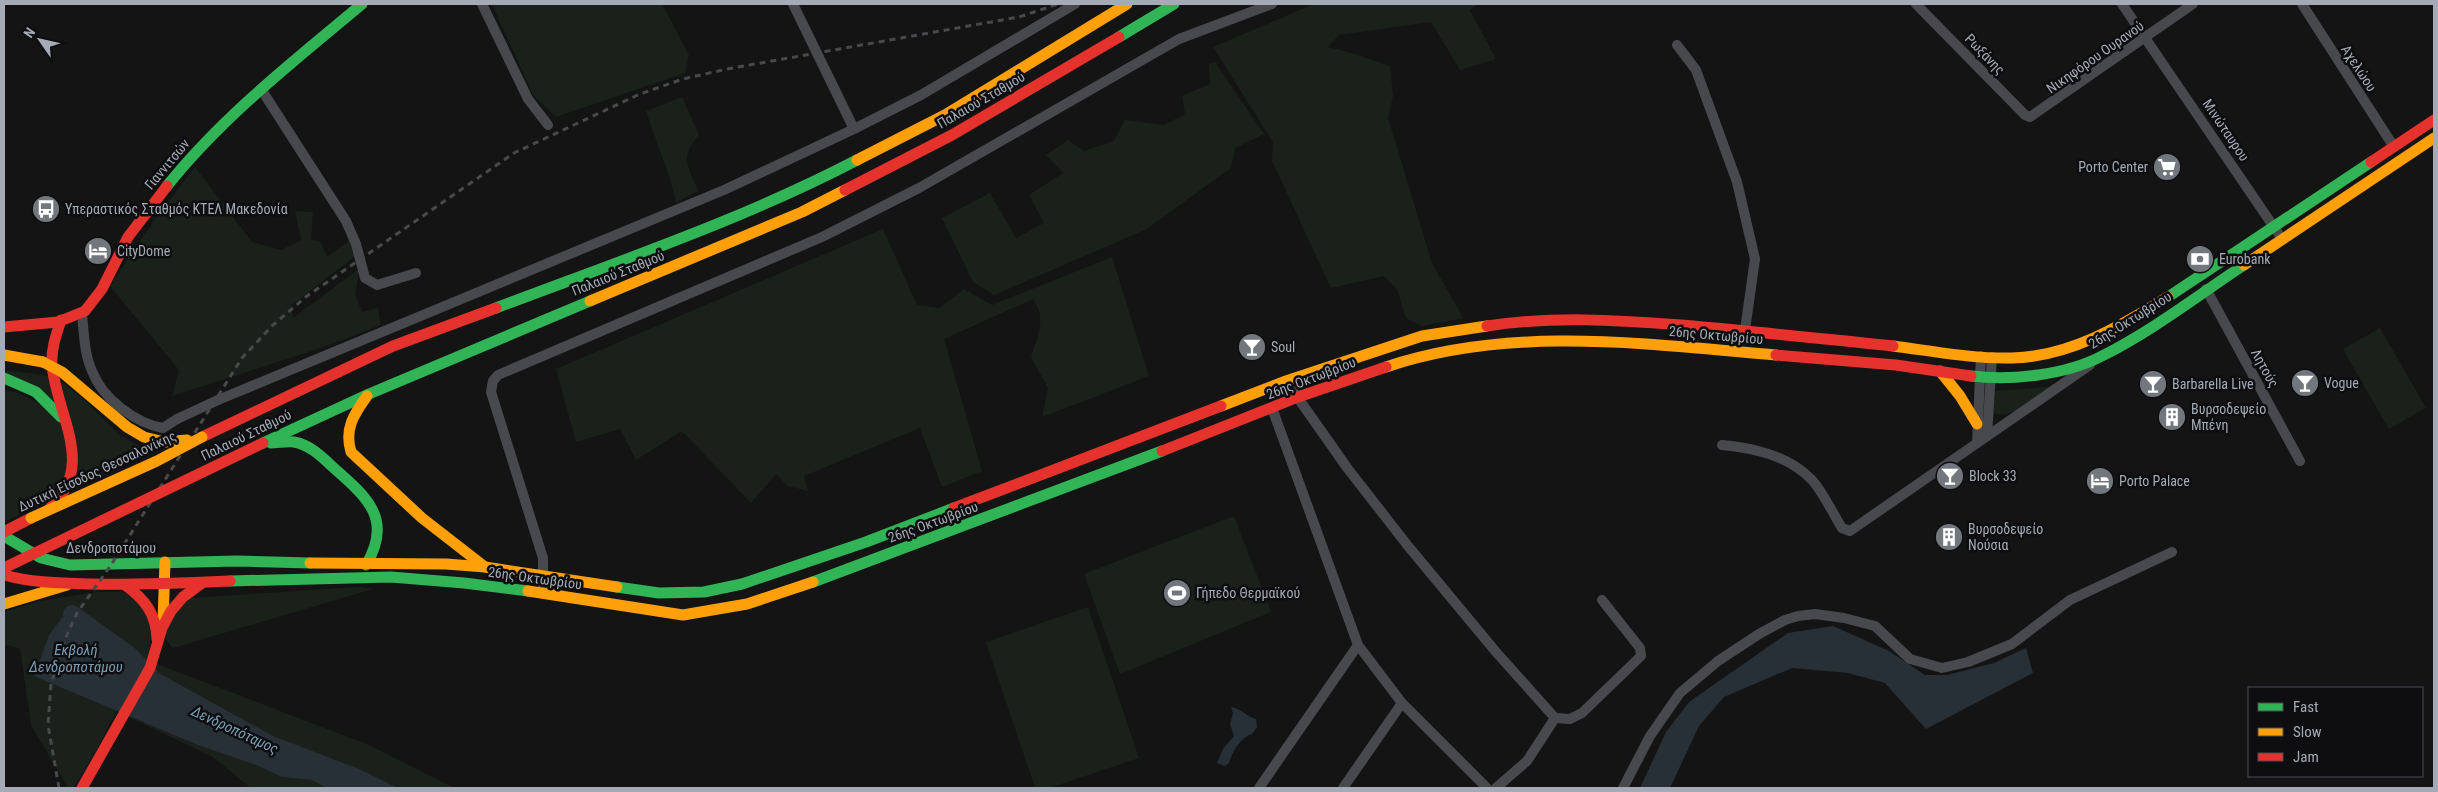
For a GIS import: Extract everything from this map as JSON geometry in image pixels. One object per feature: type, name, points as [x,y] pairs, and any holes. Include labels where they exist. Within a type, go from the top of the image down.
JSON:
[{"type":"main road","name":"Γιαννιτσών","points":[[82,314],[96,296],[124,245],[170,182],[215,130],[362,4]]},
{"type":"main road","name":"Παλαιού Σταθμού","points":[[202,437],[393,346],[672,242],[828,176],[945,115],[1128,4]]},
{"type":"main road","name":"Παλαιού Σταθμού","points":[[4,568],[369,394],[802,212],[952,135],[1174,4]]},
{"type":"main road","name":"26ης Οκτωβρίου","points":[[165,562],[366,565],[412,563],[485,567],[659,593],[704,592],[742,584],[866,542],[1286,381],[1422,336],[1500,324],[1570,319],[1629,321],[1745,330],[2013,358],[2047,353],[2096,338],[2167,298],[2434,120]]},
{"type":"main road","name":"26ης Οκτωβρίου","points":[[164,584],[283,578],[392,577],[442,580],[683,615],[711,613],[736,608],[784,593],[891,554],[1298,397],[1402,362],[1470,348],[1517,342],[1629,342],[1896,365],[1985,377],[2033,376],[2078,366],[2101,357],[2131,340],[2434,138]]},
{"type":"main road","points":[[4,327],[61,320],[82,314]]},
{"type":"main road","points":[[49,509],[58,501],[70,482],[72,452],[51,363],[53,340],[61,320]]},
{"type":"main road","points":[[4,355],[43,362],[70,377],[121,423],[138,435],[164,443],[176,443],[202,437]]},
{"type":"main road","points":[[1940,371],[1957,391],[1977,424]]},
{"type":"main road","points":[[4,378],[24,385],[42,395],[55,408],[67,428]]},
{"type":"main road","points":[[369,394],[349,423],[347,438],[352,452],[422,518],[485,567]]},
{"type":"main road","name":"Δυτική Είσοδος Θεσσαλονίκης","points":[[4,532],[49,509],[157,461],[202,437]]},
{"type":"main road","points":[[263,443],[303,444],[330,462],[365,495],[373,510],[378,530],[375,550],[366,565]]},
{"type":"main road","name":"Δενδροποτάμου","points":[[4,536],[41,558],[62,564],[111,566],[165,562]]},
{"type":"main road","points":[[82,788],[150,668],[158,647],[162,628],[165,562]]},
{"type":"main road","points":[[4,575],[24,580],[67,585],[164,584]]},
{"type":"main road","points":[[162,628],[176,603],[202,582]]},
{"type":"main road","points":[[4,604],[67,585]]},
{"type":"main road","points":[[125,585],[146,600],[157,629],[158,647]]},
{"type":"street","points":[[482,4],[528,100],[548,125]]},
{"type":"street","points":[[793,4],[854,129]]},
{"type":"street","points":[[82,314],[86,353],[92,372],[100,386],[112,400],[149,426],[163,428],[177,419],[218,400],[724,190],[854,129],[921,95],[1075,4]]},
{"type":"street","points":[[543,594],[545,576],[543,558],[491,392],[498,375],[822,237],[919,188],[1178,39],[1272,4]]},
{"type":"street","name":"Μινώταυρου","points":[[2122,4],[2275,226],[2282,239]]},
{"type":"street","name":"Νικηφόρου Ουρανού","points":[[2036,114],[2193,4]]},
{"type":"street","name":"Αχελώου","points":[[2302,4],[2394,147]]},
{"type":"street","name":"Ρωξάνης","points":[[1919,5],[2025,115],[2030,117],[2036,114]]},
{"type":"street","points":[[1677,45],[1696,70],[1737,182],[1755,259],[1745,330]]},
{"type":"street","points":[[261,89],[346,221],[356,244],[365,278],[376,285],[416,273]]},
{"type":"street","name":"Λητούς","points":[[2206,289],[2300,460]]},
{"type":"street","points":[[1977,443],[1977,424],[1987,356]]},
{"type":"street","points":[[1722,445],[1750,448],[1765,453],[1800,471],[1811,479],[1842,528],[1850,531],[2101,357]]},
{"type":"street","points":[[1985,377],[1987,436]]},
{"type":"street","points":[[1286,381],[1348,469],[1408,546],[1507,666],[1555,718],[1570,719],[1582,714],[1641,656],[1640,648],[1602,600]]},
{"type":"street","points":[[1272,408],[1358,645],[1402,703],[1487,788]]},
{"type":"street","points":[[1623,788],[1650,736],[1680,693],[1718,661],[1758,634],[1785,620],[1815,614],[1844,618],[1874,626],[1910,659],[1942,668],[1968,662],[2012,644],[2070,600],[2172,552]]},
{"type":"street","points":[[1259,788],[1358,645]]},
{"type":"street","points":[[1343,788],[1402,703]]},
{"type":"street","points":[[1496,788],[1527,761],[1555,718]]},
{"type":"shaded area","points":[[492,4],[662,4],[689,55],[685,73],[556,117],[533,95]]},
{"type":"shaded area","points":[[1314,4],[1478,4],[1470,10],[1496,59],[1460,70],[1431,22],[1339,35],[1328,47],[1390,66],[1393,96],[1388,118],[1432,263],[1463,318],[1422,326],[1406,318],[1397,289],[1384,276],[1331,288],[1272,161],[1273,142],[1213,47]]},
{"type":"shaded area","points":[[1215,62],[1264,134],[1235,148],[1231,168],[1145,230],[994,295],[973,282],[942,218],[990,193],[1016,238],[1044,223],[1029,195],[1063,173],[1046,155],[1068,140],[1084,151],[1114,141],[1125,120],[1164,125],[1185,114],[1182,96],[1210,84],[1209,64]]},
{"type":"shaded area","points":[[682,97],[699,135],[687,156],[687,162],[698,191],[676,203],[671,182],[646,111]]},
{"type":"shaded area","points":[[195,167],[252,242],[281,250],[301,240],[295,211],[313,212],[311,240],[320,241],[327,257],[349,241],[355,256],[291,306],[293,318],[360,268],[355,294],[362,312],[378,308],[381,325],[321,348],[172,396],[179,370],[110,286],[153,222]]},
{"type":"shaded area","points":[[883,229],[917,305],[940,308],[964,289],[992,305],[1112,257],[1149,376],[1042,417],[1048,388],[1031,357],[1040,327],[1040,313],[1033,299],[944,339],[982,471],[942,487],[920,428],[804,476],[808,491],[788,486],[776,474],[751,503],[682,431],[636,460],[620,429],[576,442],[556,369]]},
{"type":"shaded area","points":[[2380,328],[2426,408],[2389,429],[2343,349]]},
{"type":"shaded area","points":[[4,370],[44,375],[63,383],[82,398],[120,435],[148,451],[57,495],[46,503],[4,522],[4,390],[18,393],[46,407]]},
{"type":"shaded area","points":[[2054,384],[2055,386],[2017,410],[2001,414],[1993,413],[1995,391],[2046,387]]},
{"type":"shaded area","name":"Γήπεδο Θερμαϊκού","points":[[1234,516],[1271,612],[1120,674],[1084,574]]},
{"type":"shaded area","points":[[358,587],[373,589],[173,648],[168,642],[166,635],[170,622],[191,598]]},
{"type":"shaded area","points":[[97,592],[121,592],[135,596],[145,612],[150,626],[147,660],[369,745],[454,788],[251,788],[213,757],[116,711],[74,788],[68,788],[31,725],[20,649],[4,644],[4,612],[40,601]]},
{"type":"shaded area","points":[[1088,607],[1139,758],[1049,788],[1035,788],[986,642]]},
{"type":"water","name":"Εκβολή Δενδροποτάμου","points":[[67,611],[117,650],[273,736],[359,769],[398,788],[327,788],[312,780],[282,777],[259,766],[198,745],[34,676],[49,635]]},
{"type":"water","points":[[1833,626],[1889,651],[1925,675],[1947,675],[1994,663],[2026,648],[2033,673],[1926,729],[1885,683],[1848,673],[1792,668],[1724,697],[1699,726],[1670,788],[1640,788],[1666,732],[1689,702],[1788,633]]},
{"type":"water","points":[[1231,707],[1256,719],[1257,727],[1252,734],[1244,738],[1232,754],[1229,763],[1225,766],[1217,763],[1223,749],[1234,736],[1230,724],[1233,713]]},
{"type":"waterway","name":"Δενδροπόταμος","points":[[72,614],[129,655],[150,676]]},
{"type":"railway","points":[[59,788],[48,725],[51,684],[66,637],[77,613],[111,565],[242,358],[272,326],[307,296],[514,153],[640,94],[683,79],[727,69],[1019,17],[1058,4]]},
{"type":"traffic: fast","points":[[167,186],[189,160],[235,113],[285,68],[362,4]]},
{"type":"traffic: fast","points":[[1119,37],[1174,4]]},
{"type":"traffic: fast","points":[[496,308],[724,221],[813,182],[857,160]]},
{"type":"traffic: fast","points":[[2168,297],[2371,162]]},
{"type":"traffic: fast","points":[[1971,376],[2021,377],[2055,372],[2088,363],[2139,336],[2244,265]]},
{"type":"traffic: fast","points":[[263,443],[369,394],[590,301]]},
{"type":"traffic: fast","points":[[4,378],[36,392],[61,417]]},
{"type":"traffic: fast","points":[[271,443],[294,442],[311,449],[358,490],[366,500],[377,522],[374,549],[366,565]]},
{"type":"traffic: fast","points":[[813,582],[1162,451]]},
{"type":"traffic: fast","points":[[617,587],[659,593],[704,592],[742,584],[866,542],[954,508]]},
{"type":"traffic: fast","points":[[4,536],[41,558],[70,565],[237,561],[310,563]]},
{"type":"traffic: fast","points":[[230,581],[391,577],[528,591]]},
{"type":"traffic: slow","points":[[857,160],[945,115],[1127,4]]},
{"type":"traffic: slow","points":[[2244,265],[2434,138]]},
{"type":"traffic: slow","points":[[590,301],[802,212],[845,190]]},
{"type":"traffic: slow","points":[[1893,346],[1982,357],[2012,358],[2033,356],[2054,352],[2094,338],[2132,319],[2168,297]]},
{"type":"traffic: slow","points":[[1221,406],[1286,381],[1422,336],[1487,326]]},
{"type":"traffic: slow","points":[[1386,367],[1433,354],[1482,346],[1530,342],[1580,341],[1629,343],[1776,355]]},
{"type":"traffic: slow","points":[[4,355],[43,362]]},
{"type":"traffic: slow","points":[[43,362],[62,372],[127,427],[144,437],[164,442],[187,440]]},
{"type":"traffic: slow","points":[[1940,371],[1960,396],[1977,424]]},
{"type":"traffic: slow","points":[[367,396],[352,422],[349,436],[351,452],[422,518],[485,567]]},
{"type":"traffic: slow","points":[[31,518],[157,461],[202,437]]},
{"type":"traffic: slow","points":[[163,623],[165,562]]},
{"type":"traffic: slow","points":[[310,563],[446,564],[485,567],[617,587]]},
{"type":"traffic: slow","points":[[528,591],[683,615],[747,604],[813,582]]},
{"type":"traffic: slow","points":[[4,604],[67,585]]},
{"type":"traffic: jam","points":[[845,190],[952,135],[1119,37]]},
{"type":"traffic: jam","points":[[2371,162],[2434,120]]},
{"type":"traffic: jam","points":[[4,327],[58,322],[85,311],[102,289],[128,237],[167,186]]},
{"type":"traffic: jam","points":[[202,437],[393,346],[496,308]]},
{"type":"traffic: jam","points":[[49,509],[63,493],[70,476],[72,458],[70,440],[55,384],[52,365],[53,348],[61,320]]},
{"type":"traffic: jam","points":[[1487,326],[1560,320],[1632,322],[1708,327],[1893,346]]},
{"type":"traffic: jam","points":[[1776,355],[1896,365],[1971,376]]},
{"type":"traffic: jam","points":[[1162,451],[1298,397],[1386,367]]},
{"type":"traffic: jam","points":[[954,508],[1221,406]]},
{"type":"traffic: jam","points":[[4,568],[263,443]]},
{"type":"traffic: jam","points":[[4,532],[31,518]]},
{"type":"traffic: jam","points":[[4,575],[37,581],[92,584],[230,581]]},
{"type":"traffic: jam","points":[[82,788],[150,668],[162,628],[171,611],[183,597],[202,583]]},
{"type":"traffic: jam","points":[[125,585],[148,608],[152,615],[157,639]]},
{"type":"place","name":"Porto Center","points":[[2167,167]]},
{"type":"place","name":"Υπεραστικός Σταθμός ΚΤΕΛ Μακεδονία","points":[[46,209]]},
{"type":"place","name":"CityDome","points":[[98,251]]},
{"type":"place","name":"Eurobank","points":[[2200,259]]},
{"type":"place","name":"Soul","points":[[1252,347]]},
{"type":"place","name":"Vogue","points":[[2305,383]]},
{"type":"place","name":"Barbarella Live","points":[[2153,384]]},
{"type":"place","name":"Βυρσοδεψείο Μπένη","points":[[2172,417]]},
{"type":"place","name":"Block 33","points":[[1950,476]]},
{"type":"place","name":"Porto Palace","points":[[2100,481]]},
{"type":"place","name":"Βυρσοδεψείο Νούσια","points":[[1949,537]]},
{"type":"place","name":"Γήπεδο Θερμαϊκού","points":[[1177,593]]}]
